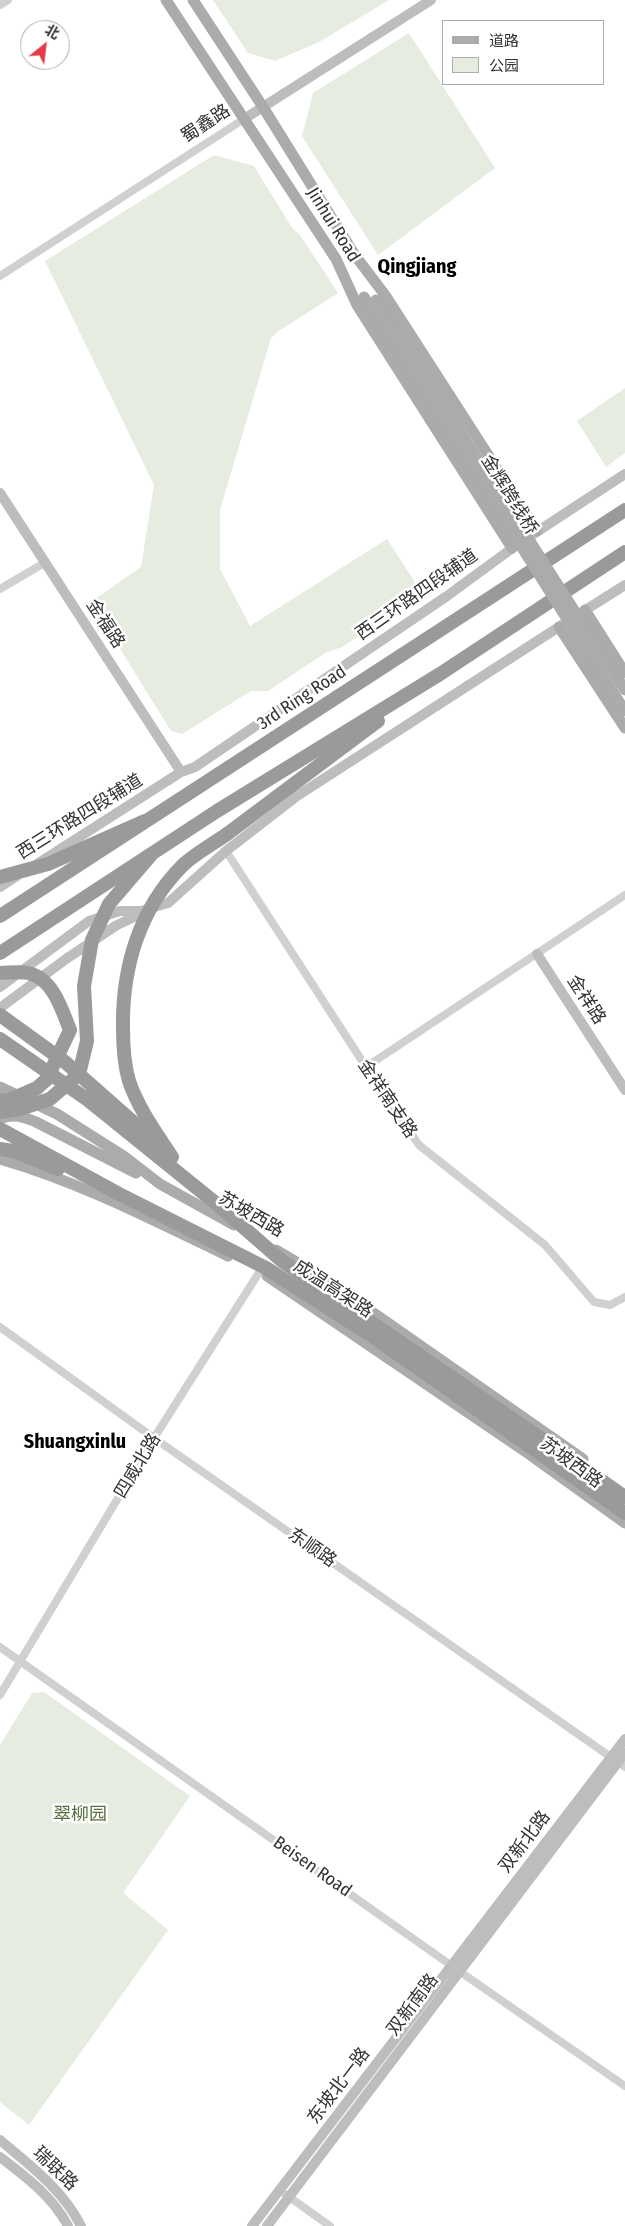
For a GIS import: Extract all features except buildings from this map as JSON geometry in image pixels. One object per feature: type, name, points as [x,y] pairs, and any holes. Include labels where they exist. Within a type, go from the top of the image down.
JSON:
[{"type":"highway","name":"3rd Ring Road","points":[[0,916],[625,510]]},
{"type":"highway","points":[[0,953],[217,811],[440,674],[625,552]]},
{"type":"highway","points":[[172,1157],[148,1119],[130,1082],[123,1053],[122,1004],[127,966],[137,937],[152,906],[166,885],[184,864],[282,795],[440,674]]},
{"type":"highway","points":[[0,878],[48,864],[145,821]]},
{"type":"highway","points":[[0,1112],[20,1109],[50,1100],[79,1074],[87,1041],[84,986],[92,940],[109,904],[151,855]]},
{"type":"highway","points":[[0,974],[28,973],[48,985],[57,997],[70,1030],[47,1079],[37,1088],[7,1101],[0,1100]]},
{"type":"highway","points":[[0,1015],[65,1062],[172,1157],[218,1205]]},
{"type":"highway","points":[[0,1039],[88,1100],[218,1205],[282,1260],[625,1497]]},
{"type":"highway","name":"成温高架路","points":[[0,1129],[119,1194],[266,1268],[372,1336],[625,1513]]},
{"type":"highway","points":[[0,1149],[13,1151],[119,1194]]},
{"type":"main road","name":"Jinhui Road","points":[[166,0],[336,259],[357,305],[512,548]]},
{"type":"main road","name":"蜀鑫路","points":[[244,119],[431,0]]},
{"type":"main road","name":"Jinhui Road","points":[[194,2],[263,107],[354,254],[385,296],[537,531]]},
{"type":"main road","points":[[177,16],[194,2]]},
{"type":"main road","name":"金辉跨线桥","points":[[354,254],[376,300],[625,690]]},
{"type":"main road","name":"金辉跨线桥","points":[[336,259],[364,297],[625,711]]},
{"type":"main road","name":"西三环路四段辅道","points":[[0,887],[181,772],[195,767],[447,596],[512,548],[625,474]]},
{"type":"main road","name":"金福路","points":[[0,493],[181,772]]},
{"type":"main road","points":[[0,987],[89,921],[120,911],[141,911],[168,903],[226,851],[297,796],[625,585]]},
{"type":"main road","points":[[586,610],[625,672]]},
{"type":"main road","points":[[559,627],[625,728]]},
{"type":"main road","points":[[0,1008],[66,959],[117,925],[159,906]]},
{"type":"main road","name":"金祥路","points":[[537,954],[625,1090]]},
{"type":"main road","name":"苏坡西路","points":[[0,1087],[57,1114],[125,1158],[160,1184],[220,1216],[322,1277],[625,1489]]},
{"type":"main road","points":[[0,1119],[6,1116],[19,1116],[36,1122],[160,1184]]},
{"type":"main road","name":"苏坡西路","points":[[0,1159],[28,1167],[103,1196],[260,1272],[521,1449],[625,1523]]},
{"type":"main road","name":"双新北路","points":[[618,1762],[625,1739]]},
{"type":"main road","name":"双新北路","points":[[455,1968],[625,1753]]},
{"type":"main road","name":"东坡北一路","points":[[252,2226],[455,1968]]},
{"type":"main road","name":"双新南路","points":[[267,2226],[455,1968]]},
{"type":"main road","name":"瑞联路","points":[[0,2140],[49,2182],[67,2202],[81,2226]]},
{"type":"main road","name":"瑞联路","points":[[0,2157],[39,2188],[55,2206],[68,2226]]},
{"type":"street","points":[[0,5],[8,0]]},
{"type":"street","name":"蜀鑫路","points":[[0,276],[244,119]]},
{"type":"street","points":[[0,589],[46,562]]},
{"type":"street","name":"金祥南支路","points":[[226,851],[418,1145],[545,1245],[594,1302],[610,1305],[625,1297]]},
{"type":"street","points":[[366,1067],[625,895]]},
{"type":"street","name":"四威北路","points":[[0,1695],[154,1438],[260,1272]]},
{"type":"street","name":"东顺路","points":[[0,1327],[154,1438],[618,1762]]},
{"type":"street","name":"Beisen Road","points":[[0,1647],[625,2086]]},
{"type":"street","points":[[279,2190],[330,2226]]},
{"type":"green space","points":[[213,0],[389,0],[319,42],[275,61],[248,53]]},
{"type":"green space","points":[[409,33],[495,168],[378,255],[302,136],[313,93]]},
{"type":"green space","points":[[214,155],[254,166],[292,228],[300,235],[338,293],[277,332],[271,338],[220,510],[220,569],[250,626],[387,539],[423,595],[342,647],[325,653],[268,691],[251,691],[182,734],[171,731],[91,602],[141,567],[154,485],[45,261]]},
{"type":"green space","points":[[625,388],[625,453],[606,467],[577,421]]},
{"type":"green space","name":"翠柳园","points":[[44,1692],[190,1796],[123,1893],[168,1930],[29,2125],[0,2102],[0,1745],[32,1693]]},
{"type":"district","name":"Qingjiang","points":[[417,267]]},
{"type":"district","name":"Shuangxinlu","points":[[75,1442]]}]
